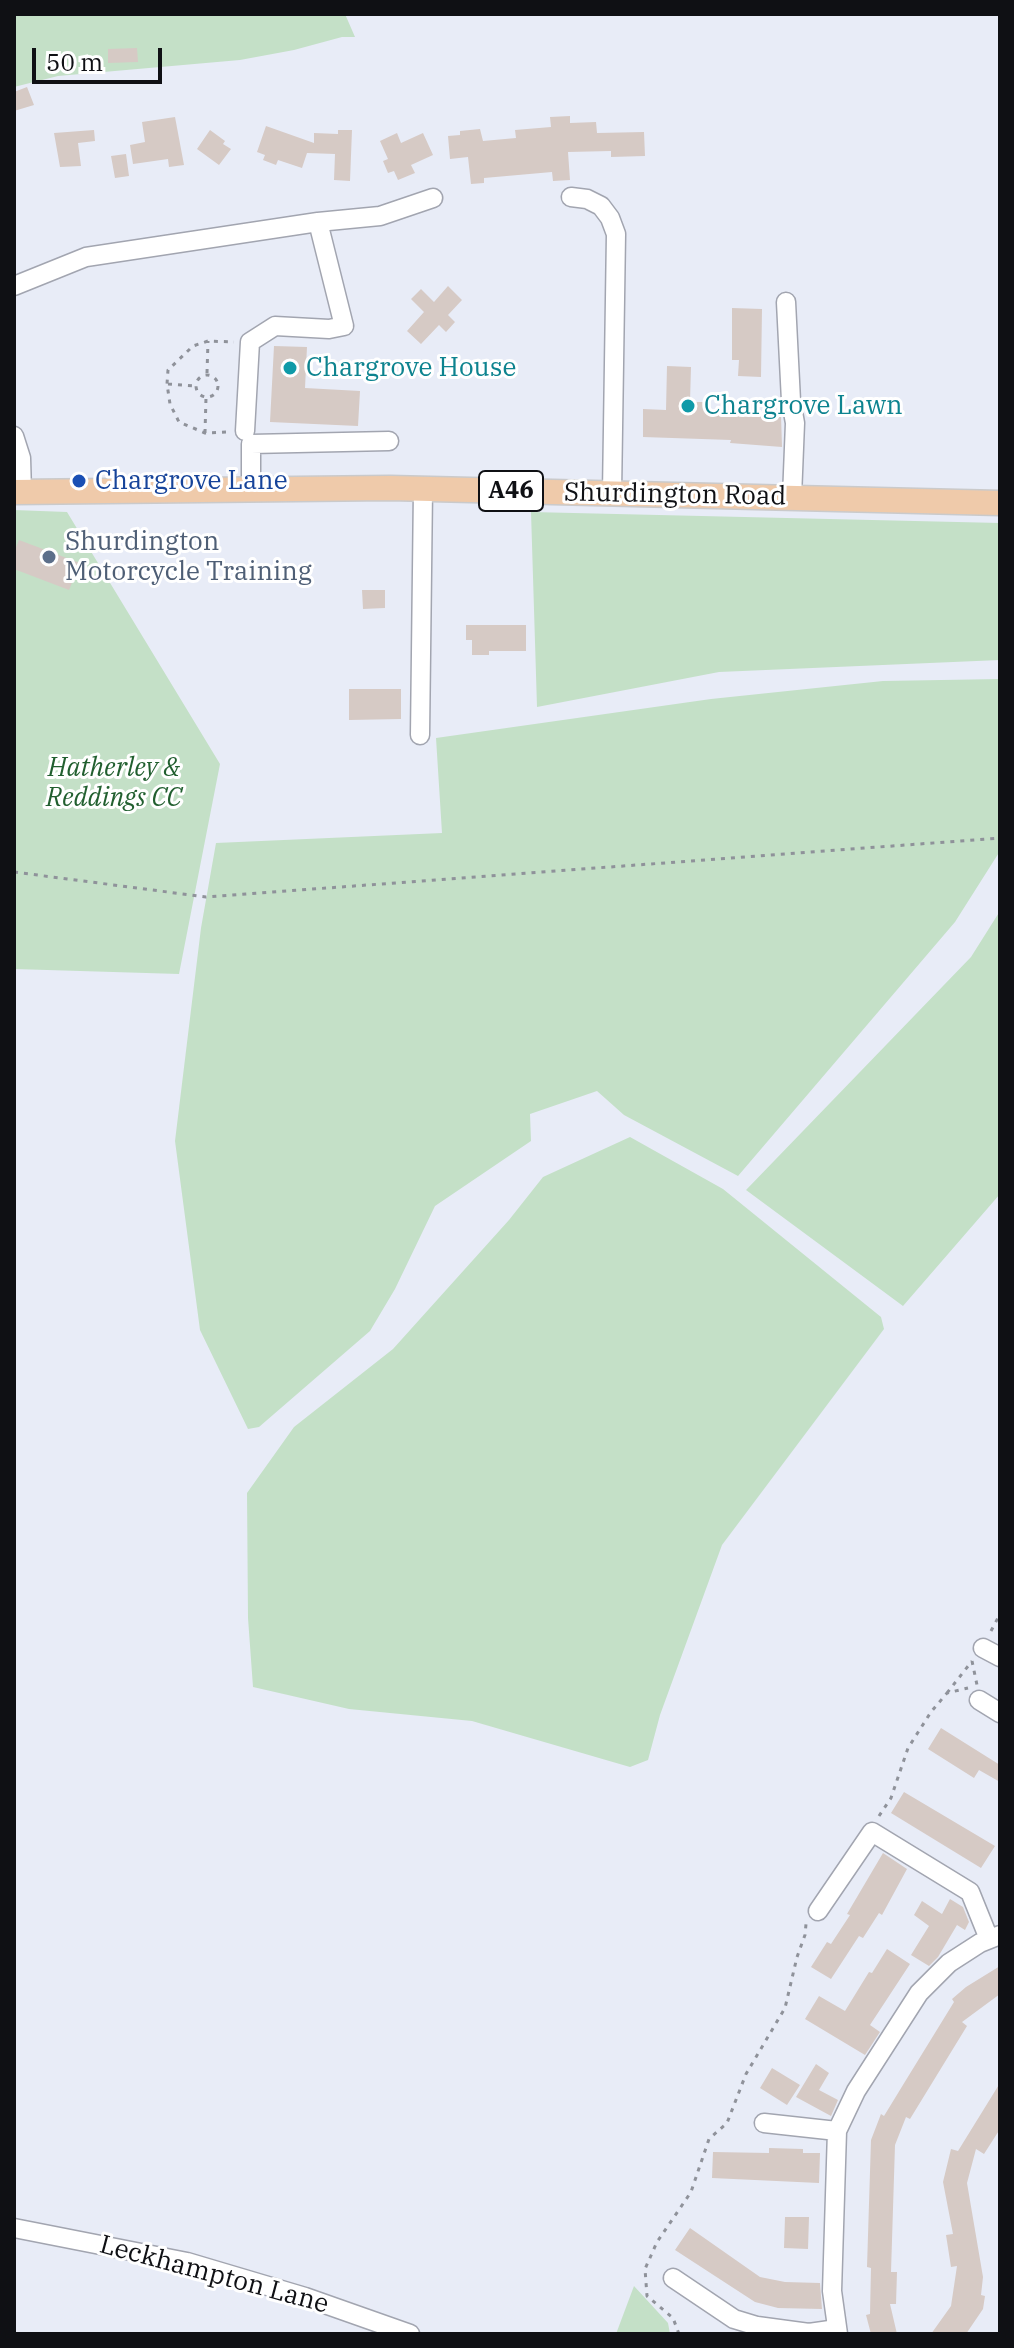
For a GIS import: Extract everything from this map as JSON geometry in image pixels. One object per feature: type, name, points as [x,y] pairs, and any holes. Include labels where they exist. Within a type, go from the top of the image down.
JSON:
[{"type":"main road","name":"Shurdington Road","points":[[18,492],[423,489],[1000,503]]},
{"type":"street","points":[[571,197],[587,199],[601,206],[616,234],[612,493]]},
{"type":"street","points":[[14,286],[86,257],[318,222],[380,216],[433,198]]},
{"type":"street","points":[[245,431],[250,342],[275,326],[329,329],[344,326],[318,222]]},
{"type":"street","points":[[786,302],[795,423],[792,497]]},
{"type":"street","points":[[14,436],[21,458],[18,492]]},
{"type":"street","points":[[251,489],[251,444],[389,441]]},
{"type":"street","points":[[420,735],[423,489]]},
{"type":"street","points":[[980,1693],[1000,1713]]},
{"type":"street","points":[[673,2278],[734,2319],[757,2326],[809,2333],[837,2331],[832,2291],[837,2131],[856,2091],[919,1993],[949,1963],[994,1937],[970,1892],[872,1832],[812,1912]]},
{"type":"street","points":[[764,2123],[837,2131]]},
{"type":"street","name":"Leckhampton Lane","points":[[14,2228],[187,2262],[305,2297],[410,2334]]},
{"type":"path","points":[[245,431],[205,433],[179,422],[170,404],[167,384],[168,370],[193,346],[208,341],[250,342]]},
{"type":"path","points":[[207,375],[208,341]]},
{"type":"path","points":[[207,375],[215,379],[218,387],[215,394],[206,397],[199,394],[196,386],[200,378],[207,375]]},
{"type":"path","points":[[167,384],[196,386]]},
{"type":"path","points":[[205,433],[206,397]]},
{"type":"path","points":[[14,872],[206,897],[1000,838]]},
{"type":"path","points":[[872,1832],[891,1798],[908,1748],[931,1712],[947,1693],[964,1687],[980,1693],[985,1656]]},
{"type":"path","points":[[679,2334],[673,2318],[647,2296],[645,2269],[657,2242],[691,2192],[709,2139],[727,2123],[746,2074],[785,2008],[812,1912]]},
{"type":"green space","points":[[14,14],[345,14],[355,37],[342,37],[240,60],[58,76],[14,87]]},
{"type":"green space","name":"Hatherley & Reddings CC","points":[[14,510],[67,512],[220,764],[179,974],[14,969]]},
{"type":"green space","points":[[531,512],[1000,523],[1000,660],[719,672],[537,707]]},
{"type":"green space","points":[[1000,679],[1000,851],[955,922],[738,1176],[624,1115],[597,1091],[530,1114],[531,1141],[435,1206],[395,1289],[370,1331],[259,1427],[248,1429],[200,1330],[175,1141],[201,928],[216,843],[442,833],[436,738],[711,699],[883,681]]},
{"type":"green space","points":[[1000,911],[1000,1194],[903,1306],[746,1190],[971,957]]},
{"type":"green space","points":[[630,1137],[723,1189],[881,1317],[884,1329],[722,1545],[660,1715],[648,1760],[630,1767],[472,1721],[349,1709],[253,1687],[248,1618],[247,1493],[294,1427],[393,1349],[509,1220],[543,1177]]},
{"type":"green space","points":[[634,2286],[668,2323],[670,2334],[616,2334]]},
{"type":"building","points":[[137,48],[138,62],[108,63],[108,49]]},
{"type":"building","points":[[27,87],[34,105],[14,111],[14,92]]},
{"type":"building","points":[[570,116],[570,123],[596,122],[597,133],[644,132],[645,156],[611,157],[611,151],[568,152],[570,180],[553,181],[552,172],[484,178],[484,183],[471,184],[468,157],[450,159],[448,136],[460,135],[460,131],[480,129],[483,141],[516,138],[515,130],[551,127],[550,117]]},
{"type":"building","points":[[175,117],[184,165],[169,167],[168,159],[133,164],[130,145],[145,142],[142,122]]},
{"type":"building","points":[[266,126],[314,143],[314,133],[338,134],[338,130],[352,130],[350,181],[334,180],[335,154],[307,153],[302,168],[278,160],[276,165],[263,160],[265,155],[257,152]]},
{"type":"building","points":[[94,130],[95,141],[78,143],[81,166],[60,167],[54,133]]},
{"type":"building","points":[[210,130],[231,149],[219,165],[197,149]]},
{"type":"building","points":[[397,133],[401,143],[423,133],[433,155],[411,165],[415,173],[398,180],[394,171],[388,173],[383,161],[388,159],[380,141]]},
{"type":"building","points":[[126,154],[129,176],[115,178],[111,156]]},
{"type":"building","points":[[448,286],[462,300],[448,315],[455,322],[446,332],[439,325],[421,344],[407,331],[424,312],[411,299],[421,289],[434,302]]},
{"type":"building","points":[[732,308],[762,309],[761,377],[738,376],[739,360],[732,360]]},
{"type":"building","name":"Chargrove House","points":[[274,346],[307,347],[305,388],[360,391],[358,426],[270,422]]},
{"type":"building","points":[[667,366],[691,367],[690,402],[709,402],[709,410],[781,415],[782,447],[730,443],[731,440],[643,437],[643,409],[666,410]]},
{"type":"building","points":[[19,540],[80,563],[69,590],[14,569],[14,552]]},
{"type":"building","points":[[362,590],[385,590],[385,608],[363,609]]},
{"type":"building","points":[[466,625],[526,625],[526,651],[489,651],[489,655],[472,655],[472,640],[466,640]]},
{"type":"building","points":[[349,689],[401,689],[401,719],[349,720]]},
{"type":"building","points":[[941,1728],[1000,1765],[1000,1782],[979,1770],[974,1778],[928,1749]]},
{"type":"building","points":[[904,1792],[995,1846],[981,1868],[891,1813]]},
{"type":"building","points":[[883,1853],[907,1869],[882,1915],[879,1913],[863,1938],[859,1936],[831,1979],[811,1967],[850,1915],[847,1914]]},
{"type":"building","points":[[950,1899],[963,1907],[969,1922],[965,1930],[957,1925],[929,1966],[911,1955],[929,1926],[914,1915],[922,1901],[942,1914]]},
{"type":"building","points":[[887,1949],[910,1964],[870,2025],[880,2032],[865,2055],[805,2019],[819,1996],[845,2011]]},
{"type":"building","points":[[1000,1966],[1000,1994],[962,2022],[967,2026],[910,2119],[906,2117],[895,2145],[891,2272],[897,2272],[896,2304],[890,2304],[897,2334],[871,2334],[866,2315],[870,2314],[871,2268],[867,2267],[871,2140],[881,2114],[884,2116],[954,2002],[952,1999]]},
{"type":"building","points":[[816,2064],[829,2073],[819,2090],[838,2100],[831,2116],[796,2097]]},
{"type":"building","points":[[772,2068],[800,2085],[787,2105],[760,2088]]},
{"type":"building","points":[[1000,2083],[1000,2129],[984,2154],[976,2149],[967,2183],[983,2277],[983,2309],[966,2334],[931,2334],[951,2306],[957,2266],[951,2267],[946,2235],[953,2234],[943,2182],[951,2149],[958,2151]]},
{"type":"building","points":[[769,2148],[820,2153],[819,2183],[712,2178],[713,2152],[769,2153]]},
{"type":"building","points":[[785,2217],[809,2217],[808,2249],[784,2248]]},
{"type":"building","points":[[690,2228],[760,2277],[785,2282],[820,2283],[822,2309],[778,2308],[755,2302],[675,2250]]},
{"type":"place","name":"Chargrove House","points":[[290,368]]},
{"type":"place","name":"Chargrove Lawn","points":[[688,406]]},
{"type":"place","name":"Chargrove Lane","points":[[79,481]]},
{"type":"place","name":"Shurdington Motorcycle Training","points":[[49,557]]}]
